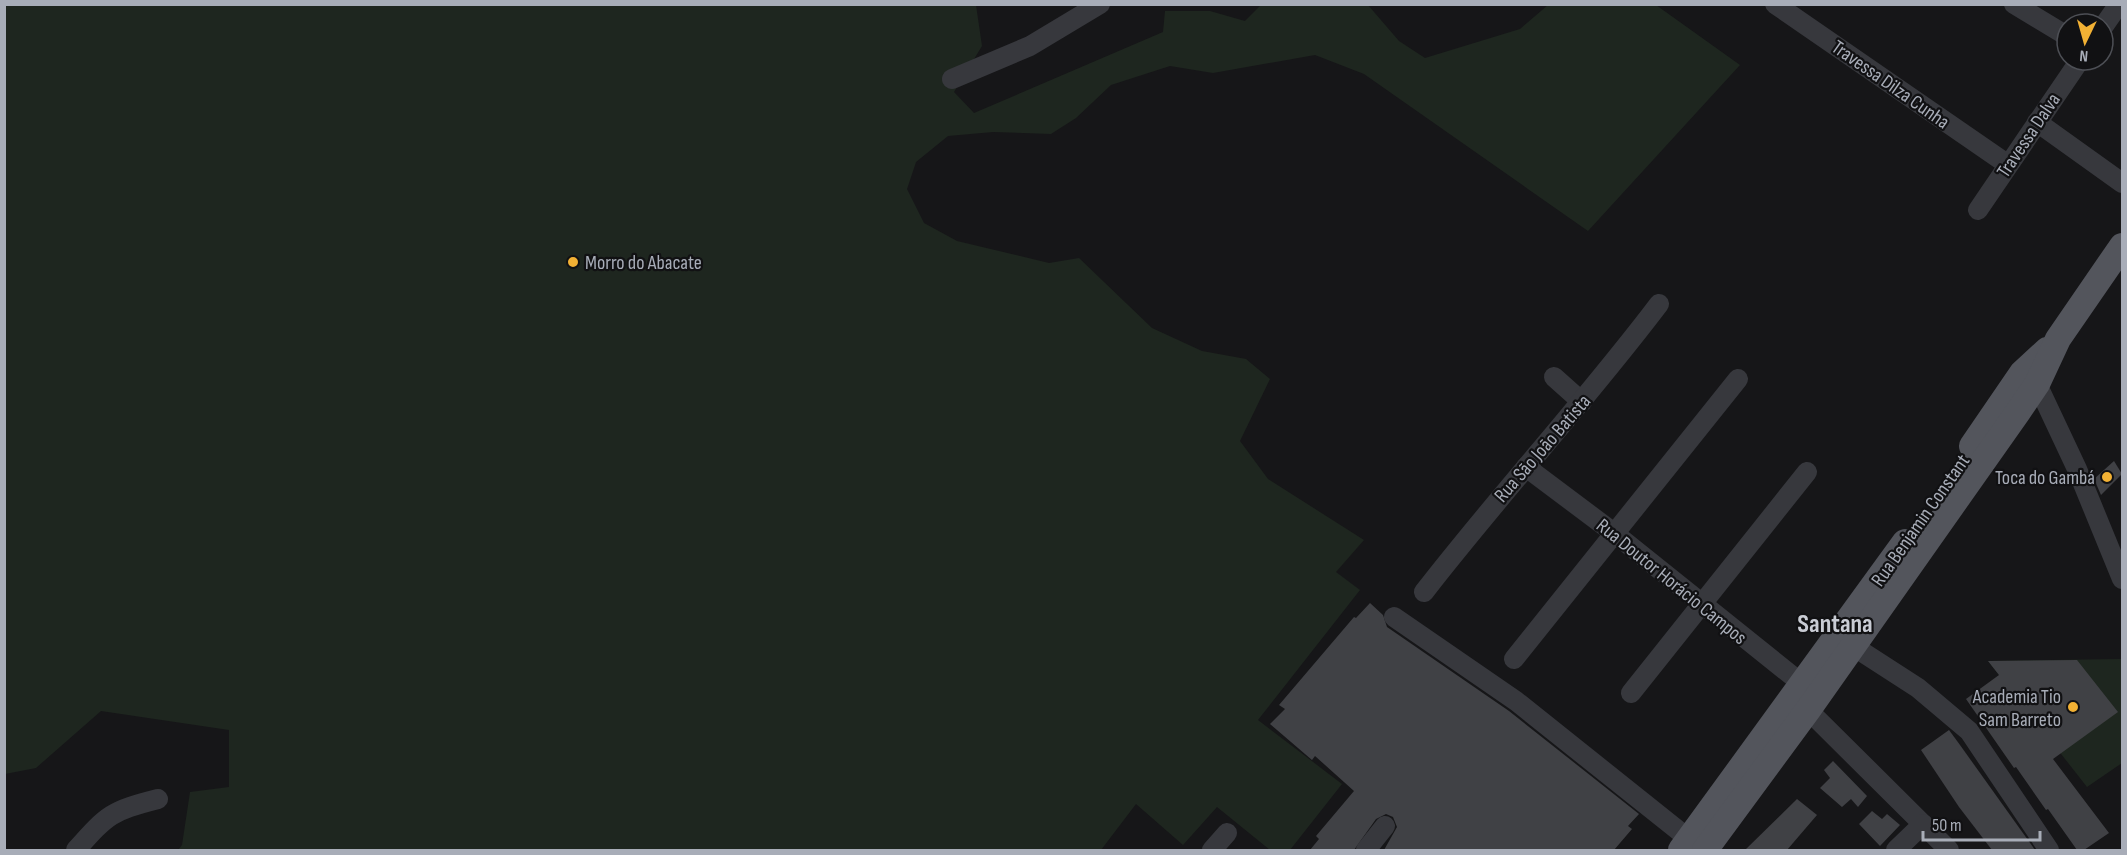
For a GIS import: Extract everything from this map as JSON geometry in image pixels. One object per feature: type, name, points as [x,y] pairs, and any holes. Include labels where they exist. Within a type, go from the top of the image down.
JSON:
[{"type":"main road","name":"Rua Benjamin Constant","points":[[1695,848],[1809,697],[2122,246]]},
{"type":"main road","name":"Rua Benjamin Constant","points":[[1809,697],[1853,646],[2029,379]]},
{"type":"street","points":[[952,79],[1030,46],[1100,4]]},
{"type":"street","name":"Travessa Dilza Cunha","points":[[1775,4],[2007,164]]},
{"type":"street","points":[[2014,4],[2055,29]]},
{"type":"street","name":"Travessa Dalva","points":[[1977,210],[2072,72]]},
{"type":"street","points":[[2037,122],[2122,183]]},
{"type":"street","name":"Rua São João Batista","points":[[1424,592],[1582,402],[1659,304]]},
{"type":"street","points":[[1554,377],[1582,402]]},
{"type":"street","points":[[1514,659],[1738,379]]},
{"type":"street","points":[[2029,379],[2077,469],[2122,577]]},
{"type":"street","name":"Rua Doutor Horácio Campos","points":[[1526,467],[1614,533],[1809,697],[1949,850]]},
{"type":"street","points":[[1631,693],[1807,472]]},
{"type":"street","points":[[1394,617],[1516,701],[1695,848]]},
{"type":"street","points":[[1853,646],[1918,688],[1969,731],[2049,850]]},
{"type":"street","points":[[76,850],[104,818],[130,806],[158,799]]},
{"type":"street","points":[[1896,850],[1923,824]]},
{"type":"street","points":[[1366,850],[1385,826]]},
{"type":"street","points":[[1212,850],[1227,833]]},
{"type":"shaded area","points":[[5,5],[976,5],[982,46],[954,92],[974,113],[1163,32],[1165,11],[1210,11],[1245,21],[1261,5],[1368,5],[1399,41],[1425,58],[1520,29],[1548,5],[1656,5],[1740,65],[1588,231],[1364,74],[1315,55],[1213,73],[1170,66],[1111,85],[1076,118],[1051,134],[993,132],[948,136],[916,162],[907,189],[924,223],[957,241],[1049,263],[1079,258],[1152,328],[1202,351],[1246,359],[1270,379],[1240,441],[1268,479],[1364,540],[1336,572],[1360,590],[1258,720],[1342,784],[1290,850],[1270,850],[1217,807],[1183,845],[1136,804],[1101,850],[178,850],[182,845],[190,792],[229,787],[229,730],[101,711],[36,768],[5,774]]},
{"type":"shaded area","name":"Academia Tio Sam Barreto","points":[[2122,659],[2122,763],[2087,787],[1988,661]]},
{"type":"building","name":"Toca do Gambá","points":[[2114,461],[2122,474],[2101,495],[2094,479]]},
{"type":"building","points":[[1370,603],[1383,615],[1387,627],[1509,711],[1639,814],[1628,826],[1632,829],[1614,850],[1384,850],[1397,827],[1393,817],[1386,814],[1376,819],[1354,850],[1310,850],[1319,839],[1316,836],[1354,791],[1315,756],[1312,760],[1270,724],[1285,709],[1279,705],[1354,617],[1356,618]]},
{"type":"building","points":[[2077,660],[2118,712],[2053,759],[2109,833],[2084,850],[2077,850],[2016,767],[2014,768],[1966,699],[1999,675],[1988,661]]},
{"type":"building","points":[[1949,730],[2035,850],[1992,850],[1959,807],[1921,750]]},
{"type":"building","points":[[1833,761],[1867,796],[1858,807],[1851,799],[1842,807],[1820,788],[1830,778],[1824,770]]},
{"type":"building","points":[[1797,799],[1817,815],[1787,850],[1745,850]]},
{"type":"building","points":[[1872,811],[1882,819],[1887,814],[1900,825],[1880,846],[1859,824]]},
{"type":"place","name":"Morro do Abacate","points":[[573,262]]},
{"type":"place","name":"Toca do Gambá","points":[[2107,477]]},
{"type":"place","name":"Academia Tio Sam Barreto","points":[[2073,707]]},
{"type":"district","name":"Santana","points":[[1835,623]]}]
